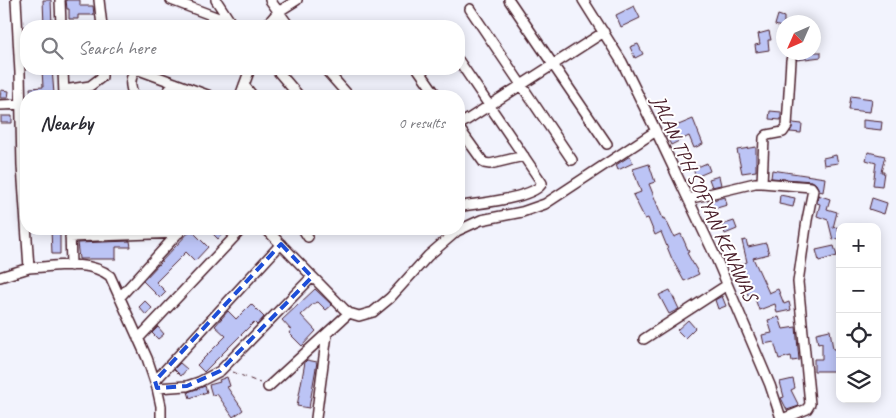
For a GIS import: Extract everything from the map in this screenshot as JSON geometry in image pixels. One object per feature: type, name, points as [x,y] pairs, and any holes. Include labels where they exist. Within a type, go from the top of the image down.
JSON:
[{"type":"street","points":[[16,0],[20,59]]},
{"type":"street","points":[[60,0],[61,20]]},
{"type":"street","points":[[99,0],[101,20]]},
{"type":"street","points":[[170,0],[224,20]]},
{"type":"street","points":[[216,0],[232,20]]},
{"type":"street","points":[[270,0],[285,20]]},
{"type":"street","points":[[271,20],[278,12],[297,0]]},
{"type":"street","points":[[509,0],[607,144]]},
{"type":"street","name":"JALAN TPH SOFYAN KENAWAS","points":[[583,0],[622,62],[656,131],[727,285],[783,418]]},
{"type":"street","points":[[470,9],[520,86],[572,160]]},
{"type":"street","points":[[465,123],[604,32]]},
{"type":"street","points":[[762,183],[765,137],[783,132],[787,126],[791,60]]},
{"type":"street","points":[[465,70],[542,183],[540,187],[522,195],[465,206]]},
{"type":"street","points":[[21,75],[22,90]]},
{"type":"street","points":[[63,75],[64,90]]},
{"type":"street","points":[[75,90],[90,86],[102,75]]},
{"type":"street","points":[[132,90],[130,81],[133,75]]},
{"type":"street","points":[[154,75],[194,90]]},
{"type":"street","points":[[242,90],[248,75]]},
{"type":"street","points":[[281,75],[294,90]]},
{"type":"street","points":[[330,75],[343,90]]},
{"type":"street","points":[[422,75],[433,90]]},
{"type":"street","points":[[169,90],[175,83]]},
{"type":"street","points":[[244,85],[248,90]]},
{"type":"street","points":[[90,86],[91,90]]},
{"type":"street","points":[[0,105],[20,104]]},
{"type":"street","points":[[465,227],[481,220],[522,212],[545,204],[656,131]]},
{"type":"street","points":[[465,136],[484,163],[490,164],[524,156]]},
{"type":"street","points":[[688,199],[755,183],[811,187],[813,190],[798,282],[810,404],[807,408],[783,418]]},
{"type":"street","points":[[27,235],[30,268]]},
{"type":"street","points":[[70,235],[71,266]]},
{"type":"street","points":[[120,297],[176,235]]},
{"type":"street","points":[[138,339],[236,235]]},
{"type":"street","points":[[272,235],[349,313],[359,316],[381,307],[428,256],[452,235]]},
{"type":"street","points":[[156,384],[281,244]]},
{"type":"street","points":[[0,277],[30,268],[71,266],[97,269],[104,272],[113,282],[120,297],[156,384],[161,406],[161,418]]},
{"type":"street","points":[[156,384],[187,386],[220,371],[312,277]]},
{"type":"street","points":[[644,340],[727,285]]},
{"type":"street","points":[[268,386],[349,313]]},
{"type":"street","points":[[316,418],[327,334]]},
{"type":"path","points":[[220,371],[230,371],[268,386]]},
{"type":"highlighted area","points":[[281,244],[312,277],[220,371],[187,386],[157,388],[155,381]]},
{"type":"building","points":[[43,0],[51,0],[52,20],[44,20]]},
{"type":"building","points":[[66,0],[80,0],[80,6],[93,6],[94,15],[78,15],[78,19],[69,19],[69,9],[67,9]]},
{"type":"building","points":[[634,6],[640,18],[621,27],[616,15]]},
{"type":"building","points":[[769,31],[771,40],[768,40],[769,50],[756,52],[755,45],[760,44],[758,34]]},
{"type":"building","points":[[638,44],[643,54],[635,58],[630,47]]},
{"type":"building","points":[[42,75],[52,75],[54,90],[30,90],[30,88],[43,87]]},
{"type":"building","points":[[1,90],[9,91],[8,98],[0,98]]},
{"type":"building","points":[[851,96],[872,99],[870,112],[849,110]]},
{"type":"building","points":[[770,111],[781,112],[781,120],[769,119]]},
{"type":"building","points":[[1,116],[12,116],[12,123],[1,123]]},
{"type":"building","points":[[693,119],[703,144],[694,148],[689,136],[671,145],[664,131]]},
{"type":"building","points":[[863,120],[882,122],[881,130],[863,128]]},
{"type":"building","points":[[793,123],[802,124],[801,133],[790,132]]},
{"type":"building","points":[[756,147],[756,171],[742,173],[737,150]]},
{"type":"building","points":[[868,152],[885,156],[881,172],[884,172],[882,186],[873,185],[876,163],[866,160]]},
{"type":"building","points":[[836,155],[838,163],[824,165],[823,158]]},
{"type":"building","points":[[630,156],[633,163],[618,170],[616,165]]},
{"type":"building","points":[[707,163],[710,171],[696,177],[693,169]]},
{"type":"building","points":[[649,164],[655,182],[649,184],[663,219],[665,218],[674,237],[681,234],[689,252],[687,253],[699,274],[684,281],[672,259],[661,232],[655,235],[648,218],[645,219],[633,195],[641,192],[633,169]]},
{"type":"building","points":[[772,170],[825,178],[823,192],[819,191],[816,184],[812,181],[771,178]]},
{"type":"building","points":[[719,176],[721,185],[712,187],[709,179]]},
{"type":"building","points":[[780,195],[795,198],[793,207],[779,204]]},
{"type":"building","points":[[818,195],[830,199],[827,209],[837,212],[833,228],[836,227],[836,239],[833,240],[828,220],[817,216],[820,204],[817,203]]},
{"type":"building","points":[[725,197],[727,205],[710,210],[708,201]]},
{"type":"building","points":[[872,198],[887,203],[884,214],[869,209]]},
{"type":"building","points":[[734,221],[737,229],[725,234],[722,225]]},
{"type":"building","points":[[51,235],[60,235],[60,254],[52,254]]},
{"type":"building","points":[[186,235],[196,235],[208,247],[195,261],[186,252],[156,282],[166,292],[160,298],[143,281]]},
{"type":"building","points":[[746,240],[748,247],[766,243],[769,254],[753,258],[769,293],[778,289],[784,304],[789,302],[791,310],[777,313],[775,304],[759,310],[753,293],[748,295],[736,267],[747,262],[742,241]]},
{"type":"building","points":[[130,241],[131,247],[116,247],[116,259],[79,259],[77,243]]},
{"type":"building","points":[[834,246],[836,256],[819,261],[816,250]]},
{"type":"building","points":[[315,289],[332,305],[326,310],[318,302],[301,315],[316,331],[302,346],[289,333],[291,330],[282,320]]},
{"type":"building","points":[[670,290],[679,309],[669,314],[659,295]]},
{"type":"building","points":[[722,296],[726,306],[718,309],[715,300]]},
{"type":"building","points":[[145,301],[152,308],[146,315],[139,307]]},
{"type":"building","points":[[251,304],[264,317],[257,325],[254,322],[204,372],[197,365],[226,336],[215,326],[228,311],[236,319]]},
{"type":"building","points":[[779,317],[783,329],[796,327],[799,360],[792,361],[791,356],[779,359],[774,342],[764,344],[762,335],[772,333],[768,320]]},
{"type":"building","points":[[688,320],[695,328],[685,338],[677,330]]},
{"type":"building","points":[[158,327],[164,334],[158,339],[152,333]]},
{"type":"building","points":[[830,330],[833,349],[836,349],[835,371],[814,371],[814,359],[822,359],[822,343],[818,344],[816,333]]},
{"type":"building","points":[[307,360],[317,362],[309,408],[297,406],[305,362]]},
{"type":"building","points":[[180,363],[187,369],[181,376],[174,369]]},
{"type":"building","points":[[227,377],[230,386],[227,387],[243,410],[233,417],[217,394],[212,395],[209,385],[220,382],[219,380]]},
{"type":"building","points":[[793,379],[795,388],[791,390],[799,406],[787,410],[781,398],[784,397],[780,382]]},
{"type":"building","points":[[205,386],[207,392],[190,398],[188,392]]}]
